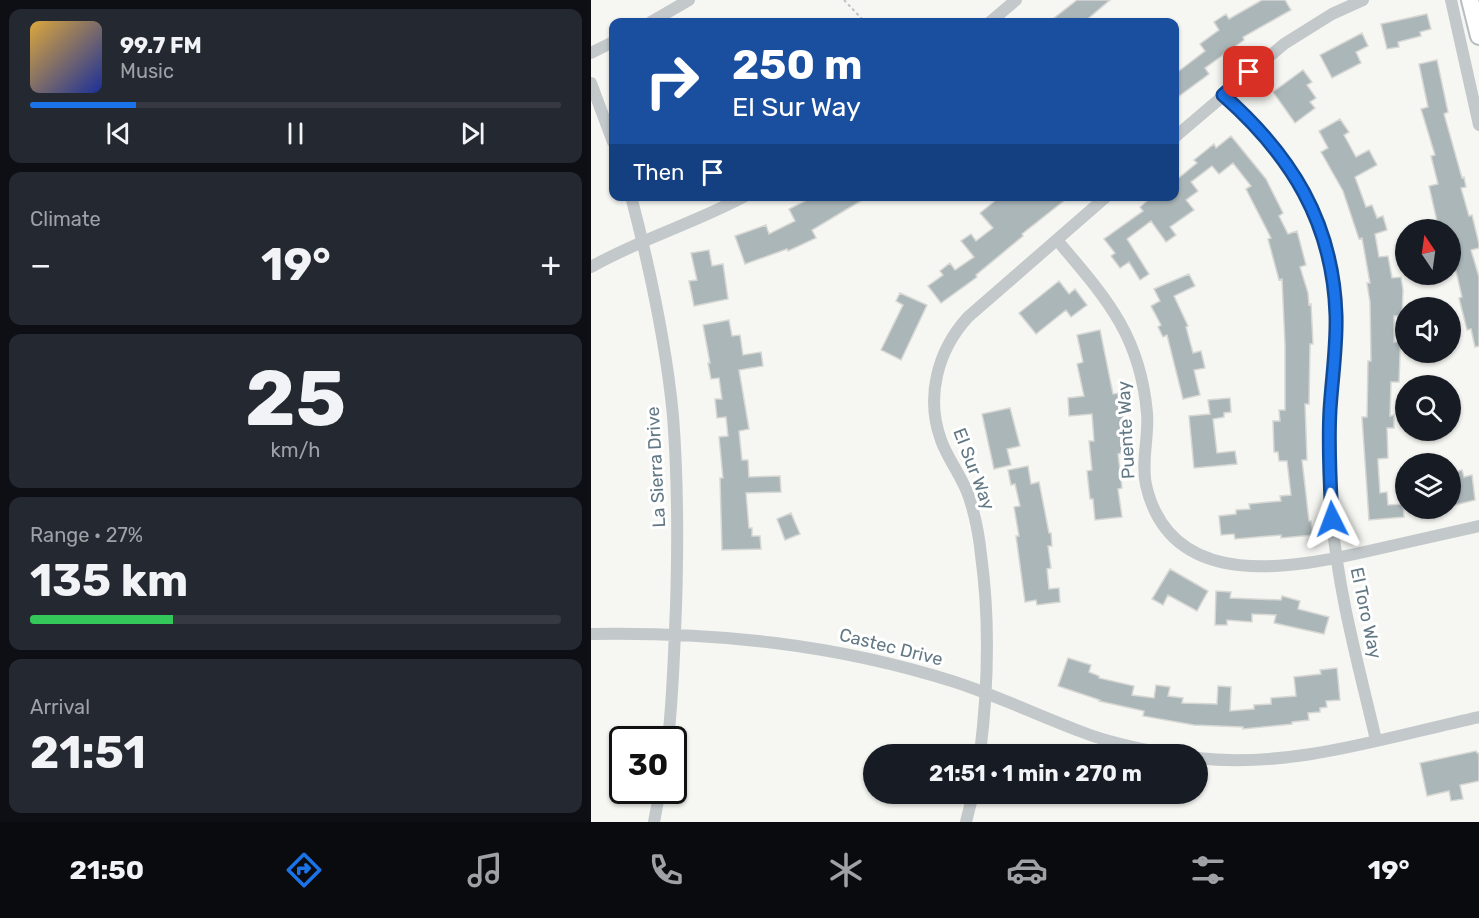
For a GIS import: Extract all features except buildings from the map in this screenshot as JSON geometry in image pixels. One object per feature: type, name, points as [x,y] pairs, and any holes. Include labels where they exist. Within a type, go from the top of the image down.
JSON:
[{"type":"main road","points":[[1470,0],[1479,36]]},
{"type":"street","points":[[658,18],[689,0]]},
{"type":"street","points":[[995,18],[1015,0]]},
{"type":"street","points":[[1179,134],[1284,44],[1332,14],[1363,0]]},
{"type":"street","points":[[1451,0],[1479,125]]},
{"type":"street","points":[[591,52],[609,44]]},
{"type":"street","points":[[591,83],[609,131]]},
{"type":"street","name":"El Toro Way","points":[[1223,95],[1257,126],[1293,173],[1316,218],[1328,256],[1334,285],[1336,315],[1329,465],[1337,558],[1376,740]]},
{"type":"street","name":"La Sierra Drive","points":[[632,201],[658,312],[673,415],[678,542],[670,726]]},
{"type":"street","points":[[591,267],[735,201]]},
{"type":"street","name":"El Sur Way","points":[[981,744],[985,712],[987,626],[981,554],[970,498],[941,439],[936,419],[935,390],[938,370],[945,351],[961,325],[1101,201]]},
{"type":"street","name":"Puente Way","points":[[1057,240],[1116,312],[1135,352],[1145,395],[1147,417],[1144,459],[1147,486],[1152,503],[1161,519],[1171,533],[1192,550],[1208,559],[1234,566],[1295,565],[1337,558],[1479,526]]},
{"type":"street","name":"Castec Drive","points":[[591,634],[675,634],[744,638],[825,649],[925,673],[985,693],[1082,732],[1122,744]]},
{"type":"street","points":[[1208,758],[1252,760],[1283,758],[1479,717]]},
{"type":"street","points":[[654,822],[657,804]]},
{"type":"street","points":[[966,822],[970,804]]},
{"type":"path","points":[[845,0],[861,18]]},
{"type":"route","points":[[1249,72],[1223,95],[1257,126],[1293,173],[1308,200],[1319,227],[1334,285],[1336,338],[1330,411],[1329,465],[1332,519]]}]
